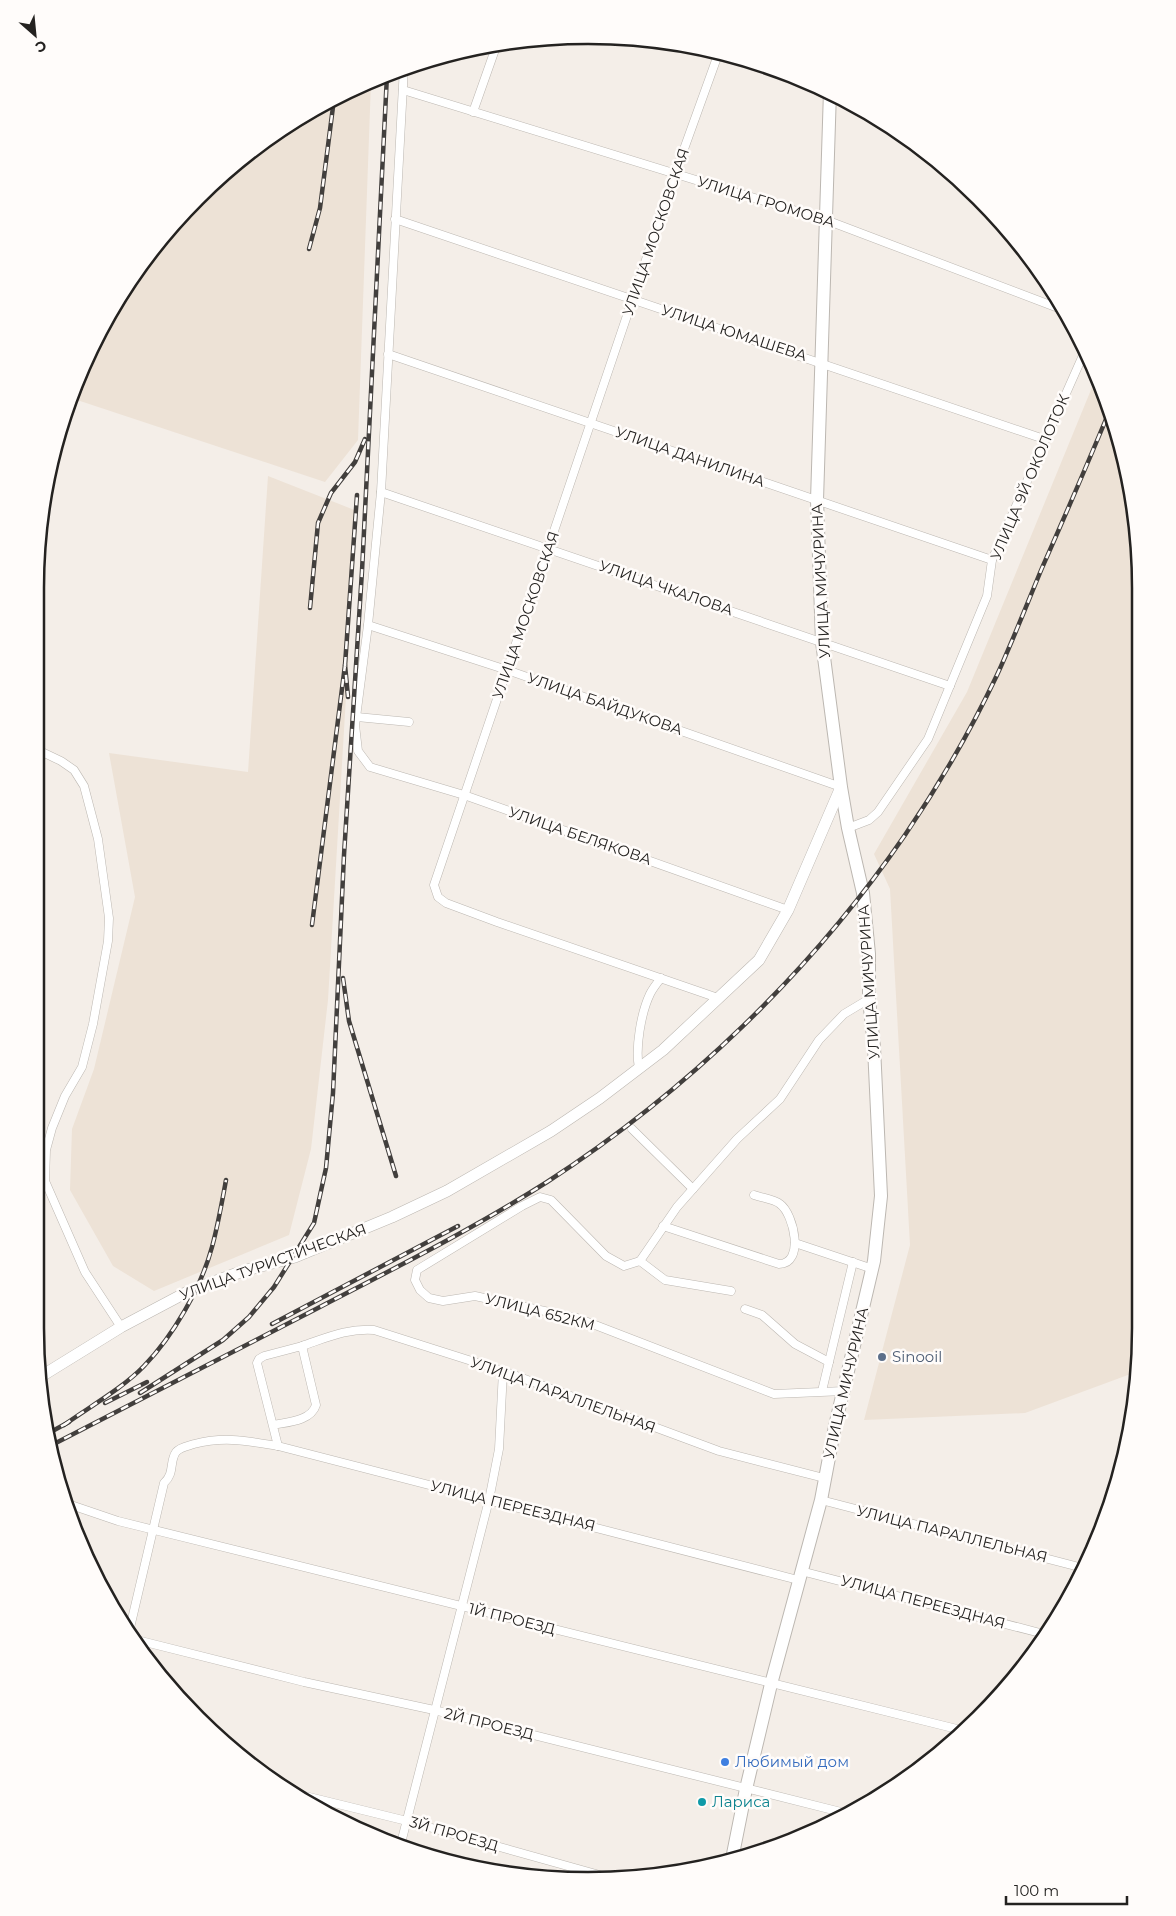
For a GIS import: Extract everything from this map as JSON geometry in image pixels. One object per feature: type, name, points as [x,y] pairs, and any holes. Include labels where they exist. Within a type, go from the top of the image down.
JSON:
[{"type":"main road","name":"УЛИЦА МИЧУРИНА","points":[[733,1853],[746,1789],[771,1684],[821,1500],[824,1478],[872,1269],[881,1186],[874,1048],[869,1000],[870,954],[862,893],[841,787],[822,642],[817,500],[830,100]]},
{"type":"street","points":[[473,112],[493,52]]},
{"type":"street","name":"УЛИЦА МОСКОВСКАЯ","points":[[716,59],[675,174],[434,885],[438,896],[446,903],[718,998]]},
{"type":"street","points":[[404,76],[381,492],[368,626],[356,717],[409,722]]},
{"type":"street","name":"УЛИЦА ГРОМОВА","points":[[403,90],[826,220],[1052,305]]},
{"type":"street","name":"УЛИЦА ЮМАШЕВА","points":[[395,219],[1044,439]]},
{"type":"street","name":"УЛИЦА ДАНИЛИНА","points":[[388,354],[992,560]]},
{"type":"street","name":"УЛИЦА 9Й ОКОЛОТОК","points":[[848,828],[869,820],[878,812],[928,739],[987,596],[992,560],[1044,439],[1081,359]]},
{"type":"street","name":"УЛИЦА ЧКАЛОВА","points":[[381,492],[950,686]]},
{"type":"street","name":"УЛИЦА БАЙДУКОВА","points":[[368,626],[507,670],[841,787]]},
{"type":"street","name":"УЛИЦА БЕЛЯКОВА","points":[[356,717],[358,751],[370,767],[464,795],[788,910]]},
{"type":"street","points":[[44,753],[74,770],[84,786],[98,839],[109,918],[108,941],[93,1024],[82,1067],[65,1096],[52,1128],[44,1164]]},
{"type":"street","name":"УЛИЦА ТУРИСТИЧЕСКАЯ","points":[[46,1373],[121,1327],[189,1291],[243,1271],[294,1257],[392,1217],[447,1191],[551,1131],[600,1098],[663,1050],[758,960],[788,910],[841,787]]},
{"type":"street","points":[[639,1068],[637,1055],[638,1037],[649,996],[661,978]]},
{"type":"street","points":[[731,1291],[665,1280],[640,1261],[662,1226],[693,1189],[737,1139],[780,1099],[818,1040],[844,1014],[869,1000]]},
{"type":"street","points":[[632,1129],[693,1189]]},
{"type":"street","points":[[44,1181],[85,1272],[121,1327]]},
{"type":"street","points":[[662,1226],[784,1264],[791,1259],[796,1239],[787,1211],[779,1203],[754,1195]]},
{"type":"street","name":"УЛИЦА 652КМ","points":[[640,1261],[624,1266],[606,1256],[551,1200],[540,1197],[417,1270],[416,1280],[420,1290],[429,1298],[443,1301],[475,1296],[577,1318],[774,1394],[844,1390]]},
{"type":"street","points":[[795,1243],[872,1269]]},
{"type":"street","points":[[822,1391],[853,1262]]},
{"type":"street","points":[[745,1310],[762,1315],[795,1344],[829,1362]]},
{"type":"street","name":"УЛИЦА ПАРАЛЛЕЛЬНАЯ","points":[[273,1425],[257,1363],[259,1359],[341,1333],[359,1329],[374,1330],[503,1371],[719,1451],[824,1478]]},
{"type":"street","points":[[278,1446],[273,1425],[308,1416],[314,1410],[316,1404],[302,1346]]},
{"type":"street","points":[[402,1839],[489,1500],[499,1449],[503,1371]]},
{"type":"street","name":"УЛИЦА ПЕРЕЕЗДНАЯ","points":[[152,1530],[164,1483],[170,1478],[176,1453],[180,1448],[226,1438],[278,1446],[489,1500],[1039,1633]]},
{"type":"street","name":"УЛИЦА ПАРАЛЛЕЛЬНАЯ","points":[[821,1500],[1077,1566]]},
{"type":"street","name":"1Й ПРОЕЗД","points":[[74,1506],[110,1519],[152,1530],[956,1729]]},
{"type":"street","points":[[131,1623],[152,1530]]},
{"type":"street","name":"2Й ПРОЕЗД","points":[[143,1642],[304,1682],[434,1710],[839,1811]]},
{"type":"street","name":"3Й ПРОЕЗД","points":[[313,1797],[407,1821],[589,1872]]},
{"type":"shaded area","points":[[371,89],[358,440],[325,482],[78,400],[100,347],[135,286],[156,257],[203,203],[257,156],[286,135],[347,100]]},
{"type":"shaded area","points":[[1093,385],[1114,447],[1122,482],[1131,552],[1132,1328],[1130,1374],[1025,1413],[864,1420],[910,1245],[890,889],[874,854],[967,692]]},
{"type":"shaded area","points":[[268,476],[357,511],[328,1000],[311,1149],[289,1235],[154,1291],[113,1266],[70,1190],[72,1129],[94,1069],[135,897],[109,753],[248,772]]},
{"type":"railway","points":[[140,1393],[223,1340],[249,1317],[274,1287],[314,1223],[326,1168],[333,1093],[344,855],[362,571],[387,83]]},
{"type":"railway","points":[[309,249],[320,208],[333,108]]},
{"type":"railway","points":[[56,1443],[405,1263],[519,1199],[598,1147],[648,1109],[697,1069],[743,1026],[829,934],[868,886],[905,835],[942,777],[997,675],[1105,420]]},
{"type":"railway","points":[[310,608],[318,523],[331,493],[355,462],[365,439]]},
{"type":"railway","points":[[345,665],[357,495]]},
{"type":"railway","points":[[312,925],[345,665],[348,697]]},
{"type":"railway","points":[[343,978],[349,1021],[396,1176]]},
{"type":"railway","points":[[64,1425],[136,1374],[155,1354],[185,1311],[207,1263],[226,1180]]},
{"type":"railway","points":[[272,1324],[458,1226]]},
{"type":"railway","points":[[105,1403],[147,1382]]},
{"type":"railway","points":[[53,1431],[69,1422]]},
{"type":"place","name":"Sinooil","points":[[882,1357]]},
{"type":"place","name":"Любимый дом","points":[[725,1762]]},
{"type":"place","name":"Лариса","points":[[702,1802]]}]
